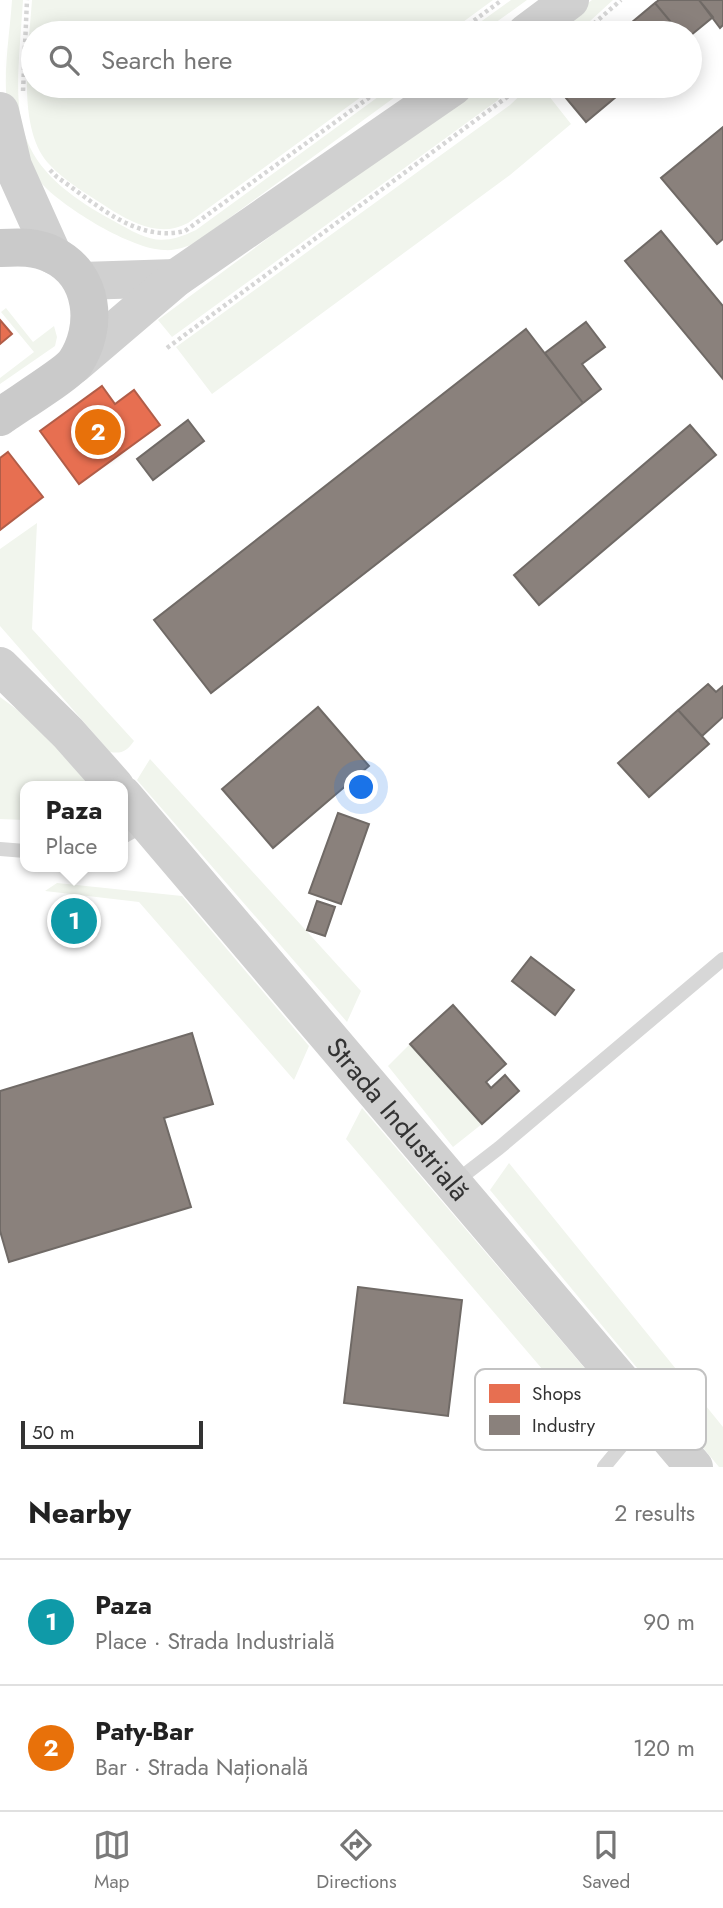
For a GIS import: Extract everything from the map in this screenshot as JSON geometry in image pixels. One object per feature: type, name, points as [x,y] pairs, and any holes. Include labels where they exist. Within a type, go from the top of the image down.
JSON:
[{"type":"main road","points":[[0,248],[28,247],[54,255],[73,269],[88,294],[91,318],[74,365],[0,417]]},
{"type":"street","points":[[542,21],[570,0]]},
{"type":"street","points":[[74,365],[176,278],[437,98]]},
{"type":"street","points":[[12,107],[13,166],[54,255]]},
{"type":"street","points":[[82,281],[176,278]]},
{"type":"street","points":[[2,669],[68,733],[111,781]]},
{"type":"street","name":"Strada Industrială","points":[[128,808],[136,830],[358,1073],[610,1369]]},
{"type":"street","name":"Strada Industrială","points":[[679,1450],[694,1467]]},
{"type":"lane","points":[[0,849],[20,851]]},
{"type":"lane","points":[[454,1183],[723,959]]},
{"type":"lane","points":[[604,1467],[618,1450]]},
{"type":"path","points":[[24,21],[27,0]]},
{"type":"path","points":[[473,21],[502,0]]},
{"type":"path","points":[[597,21],[621,0]]},
{"type":"path","points":[[12,107],[21,43]]},
{"type":"path","points":[[43,162],[57,177],[121,221],[146,232],[172,234],[185,231],[368,98]]},
{"type":"path","points":[[167,348],[506,98]]},
{"type":"shaded area","points":[[12,0],[23,0],[18,73],[19,103],[23,129],[33,153],[50,176],[76,198],[124,227],[162,240],[196,230],[377,98],[394,98],[195,243],[164,250],[134,243],[100,226],[53,195],[43,185],[17,131],[7,102],[6,64]]},
{"type":"shaded area","points":[[32,0],[493,0],[464,21],[30,21]]},
{"type":"shaded area","points":[[511,0],[527,0],[498,21],[482,21]]},
{"type":"shaded area","points":[[592,0],[613,0],[590,21],[563,21]]},
{"type":"shaded area","points":[[28,98],[360,98],[188,223],[169,229],[150,228],[131,221],[63,177],[48,163],[38,148]]},
{"type":"shaded area","points":[[457,98],[499,98],[172,337],[158,320]]},
{"type":"shaded area","points":[[517,98],[550,98],[571,124],[510,175],[212,394],[176,347]]},
{"type":"shaded area","points":[[6,308],[33,342],[54,326],[57,337],[55,346],[0,384],[0,378],[34,352],[1,312]]},
{"type":"shaded area","points":[[37,523],[32,629],[134,741],[124,751],[110,752],[0,626],[0,549]]},
{"type":"shaded area","points":[[0,697],[47,736],[86,781],[20,781],[20,820],[0,819]]},
{"type":"shaded area","points":[[150,759],[361,991],[347,1022],[137,780]]},
{"type":"shaded area","points":[[57,883],[182,896],[309,1046],[294,1080],[139,902],[45,891]]},
{"type":"shaded area","points":[[410,1044],[482,1124],[453,1147],[388,1066]]},
{"type":"shaded area","points":[[362,1108],[585,1369],[542,1369],[346,1139]]},
{"type":"shaded area","points":[[509,1163],[676,1369],[638,1369],[490,1190]]},
{"type":"shaded area","points":[[706,1406],[723,1427],[723,1467],[719,1467],[705,1450]]},
{"type":"building: Shops","points":[[0,320],[12,334],[0,344]]},
{"type":"building: Shops","points":[[102,386],[115,404],[134,390],[160,425],[79,484],[40,431]]},
{"type":"building: Shops","points":[[8,452],[43,497],[0,530],[0,458]]},
{"type":"building: Industry","points":[[659,0],[699,0],[713,17],[702,26],[702,21],[670,21],[655,3]]},
{"type":"building: Industry","points":[[699,0],[723,0],[723,25],[720,28]]},
{"type":"building: Industry","points":[[655,3],[670,21],[633,21]]},
{"type":"building: Industry","points":[[566,98],[615,98],[586,122]]},
{"type":"building: Industry","points":[[723,127],[723,239],[717,244],[661,178]]},
{"type":"building: Industry","points":[[661,231],[723,306],[723,379],[625,261]]},
{"type":"building: Industry","points":[[586,322],[605,347],[582,364],[601,389],[583,403],[545,353]]},
{"type":"building: Industry","points":[[526,329],[583,403],[211,693],[154,620]]},
{"type":"building: Industry","points":[[188,420],[204,441],[153,480],[137,459]]},
{"type":"building: Industry","points":[[690,425],[716,455],[539,605],[514,575]]},
{"type":"building: Industry","points":[[708,684],[716,692],[723,686],[723,717],[702,736],[678,710]]},
{"type":"building: Industry","points":[[318,707],[369,766],[273,848],[222,789]]},
{"type":"building: Industry","points":[[678,710],[709,744],[649,797],[618,763]]},
{"type":"building: Industry","points":[[338,813],[369,824],[341,904],[309,893]]},
{"type":"building: Industry","points":[[317,901],[335,907],[325,936],[307,930]]},
{"type":"building: Industry","points":[[56,905],[94,908],[91,937],[54,935]]},
{"type":"building: Industry","points":[[531,957],[574,990],[555,1015],[512,981]]},
{"type":"building: Industry","points":[[453,1005],[506,1064],[486,1082],[491,1088],[505,1075],[519,1091],[482,1124],[410,1044]]},
{"type":"building: Industry","points":[[192,1033],[213,1104],[164,1118],[191,1207],[9,1262],[0,1231],[0,1091]]},
{"type":"building: Industry","points":[[358,1287],[462,1300],[448,1416],[344,1403]]},
{"type":"place","name":"Paty-Bar","points":[[98,432]]},
{"type":"place","name":"Paza","points":[[74,921]]}]
